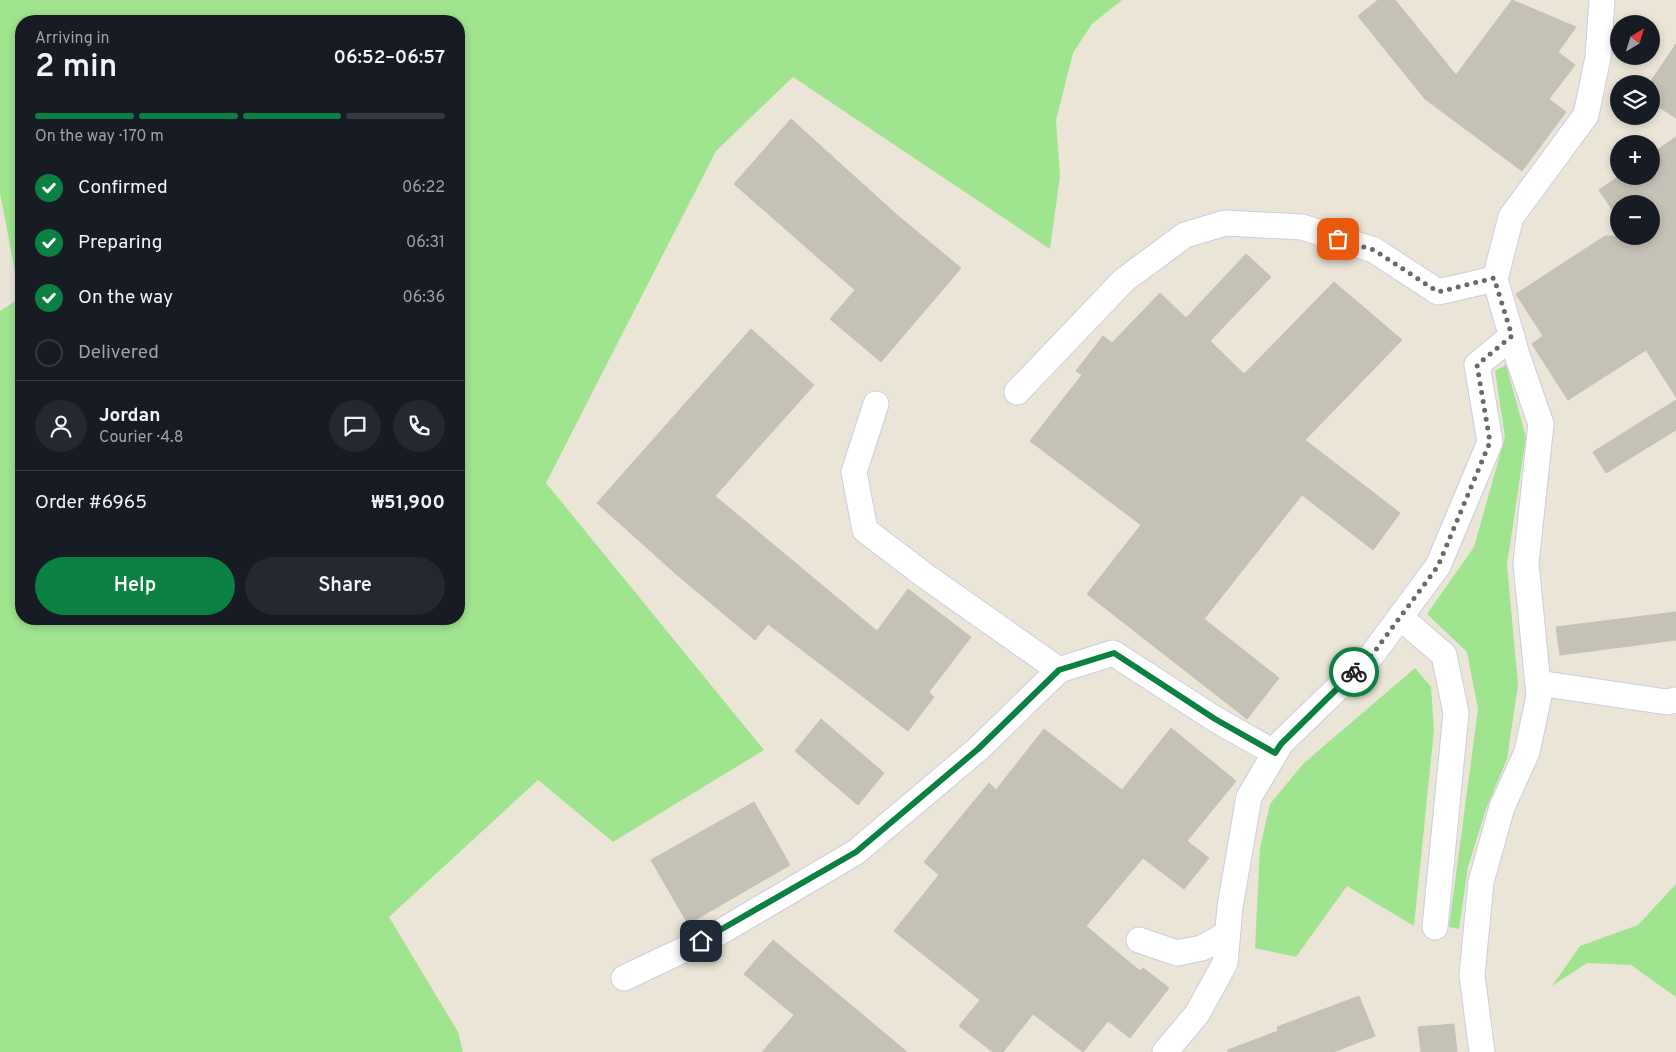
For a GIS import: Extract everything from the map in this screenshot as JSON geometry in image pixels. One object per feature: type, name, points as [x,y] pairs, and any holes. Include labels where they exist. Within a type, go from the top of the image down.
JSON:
[{"type":"street","points":[[1482,1052],[1472,975],[1481,882],[1502,807],[1527,752],[1539,696],[1526,563],[1541,424],[1494,278],[1511,217],[1586,115],[1598,57],[1602,0]]},
{"type":"street","points":[[1018,392],[1124,280],[1185,235],[1225,223],[1302,227],[1374,250],[1438,292],[1494,278]]},
{"type":"street","points":[[1165,1052],[1197,1014],[1225,963],[1227,934],[1248,797],[1281,744],[1372,655],[1438,566],[1490,442],[1477,365],[1512,336]]},
{"type":"street","points":[[876,404],[854,472],[865,530],[924,575],[1059,670]]},
{"type":"street","points":[[1400,617],[1444,655],[1456,713],[1435,927]]},
{"type":"street","points":[[624,978],[717,934],[856,852],[978,749],[1059,670],[1114,653],[1215,719],[1275,753]]},
{"type":"street","points":[[1538,683],[1667,702],[1676,700]]},
{"type":"street","points":[[1139,940],[1177,953],[1202,948],[1227,934]]},
{"type":"green space","points":[[0,0],[1122,0],[1092,24],[1073,53],[1056,120],[1060,176],[1050,249],[793,77],[716,151],[546,483],[764,750],[613,842],[538,780],[389,917],[458,1032],[463,1052],[0,1052],[0,311],[15,301],[15,625],[465,625],[465,15],[15,15],[15,272],[0,193]]},
{"type":"green space","points":[[1506,365],[1526,437],[1507,565],[1518,685],[1507,759],[1486,809],[1468,867],[1459,929],[1449,927],[1478,709],[1467,652],[1427,614],[1474,547],[1505,437],[1495,371]]},
{"type":"green space","points":[[1415,668],[1431,687],[1434,730],[1414,926],[1347,886],[1296,957],[1255,948],[1260,848],[1270,804],[1304,763]]},
{"type":"green space","points":[[1676,884],[1676,997],[1631,965],[1587,963],[1552,986],[1580,946],[1638,925]]},
{"type":"building","points":[[1378,0],[1395,0],[1456,75],[1512,0],[1576,27],[1558,52],[1575,65],[1549,99],[1566,112],[1522,171],[1425,99],[1358,16]]},
{"type":"building","points":[[1676,44],[1676,118],[1660,108],[1660,75],[1655,75]]},
{"type":"building","points":[[791,119],[897,215],[961,268],[881,362],[830,319],[855,290],[734,184]]},
{"type":"building","points":[[1676,137],[1676,397],[1646,350],[1568,400],[1532,344],[1543,336],[1516,294],[1605,236],[1610,236],[1610,245],[1660,245],[1660,195],[1610,195],[1610,206],[1599,190],[1610,182],[1610,185],[1660,185],[1660,148]]},
{"type":"building","points":[[1246,254],[1271,277],[1210,341],[1244,374],[1334,282],[1402,340],[1305,440],[1400,513],[1373,550],[1302,495],[1204,619],[1279,678],[1247,719],[1087,594],[1141,525],[1030,441],[1082,375],[1076,371],[1103,336],[1112,343],[1160,293],[1186,318]]},
{"type":"building","points":[[751,329],[814,385],[715,496],[877,631],[908,589],[971,637],[929,692],[934,697],[908,731],[768,624],[755,640],[676,574],[597,503]]},
{"type":"building","points":[[1676,400],[1676,430],[1606,473],[1593,452]]},
{"type":"building","points":[[1676,612],[1676,640],[1560,655],[1556,627]]},
{"type":"building","points":[[821,719],[884,773],[858,805],[795,751]]},
{"type":"building","points":[[1171,728],[1236,781],[1187,841],[1209,858],[1184,889],[1143,858],[1086,926],[1140,971],[1143,968],[1169,988],[1130,1038],[1108,1021],[1083,1052],[1033,1014],[1003,1052],[993,1052],[959,1026],[980,1000],[894,931],[939,875],[924,862],[989,783],[996,790],[1044,729],[1122,790]]},
{"type":"building","points":[[754,802],[790,865],[688,924],[651,860]]},
{"type":"building","points":[[773,940],[907,1052],[762,1052],[794,1015],[744,974]]},
{"type":"building","points":[[1359,996],[1375,1036],[1333,1052],[1228,1052],[1228,1050],[1278,1031],[1277,1027]]},
{"type":"building","points":[[1454,1024],[1457,1052],[1421,1052],[1418,1027]]},
{"type":"way so far","points":[[1338,239],[1374,250],[1438,292],[1494,278],[1512,336],[1477,365],[1490,442],[1438,566],[1372,655],[1354,672]]},
{"type":"route","points":[[701,941],[717,934],[856,852],[978,749],[1059,670],[1114,653],[1215,719],[1275,753],[1281,744],[1354,672]]}]
